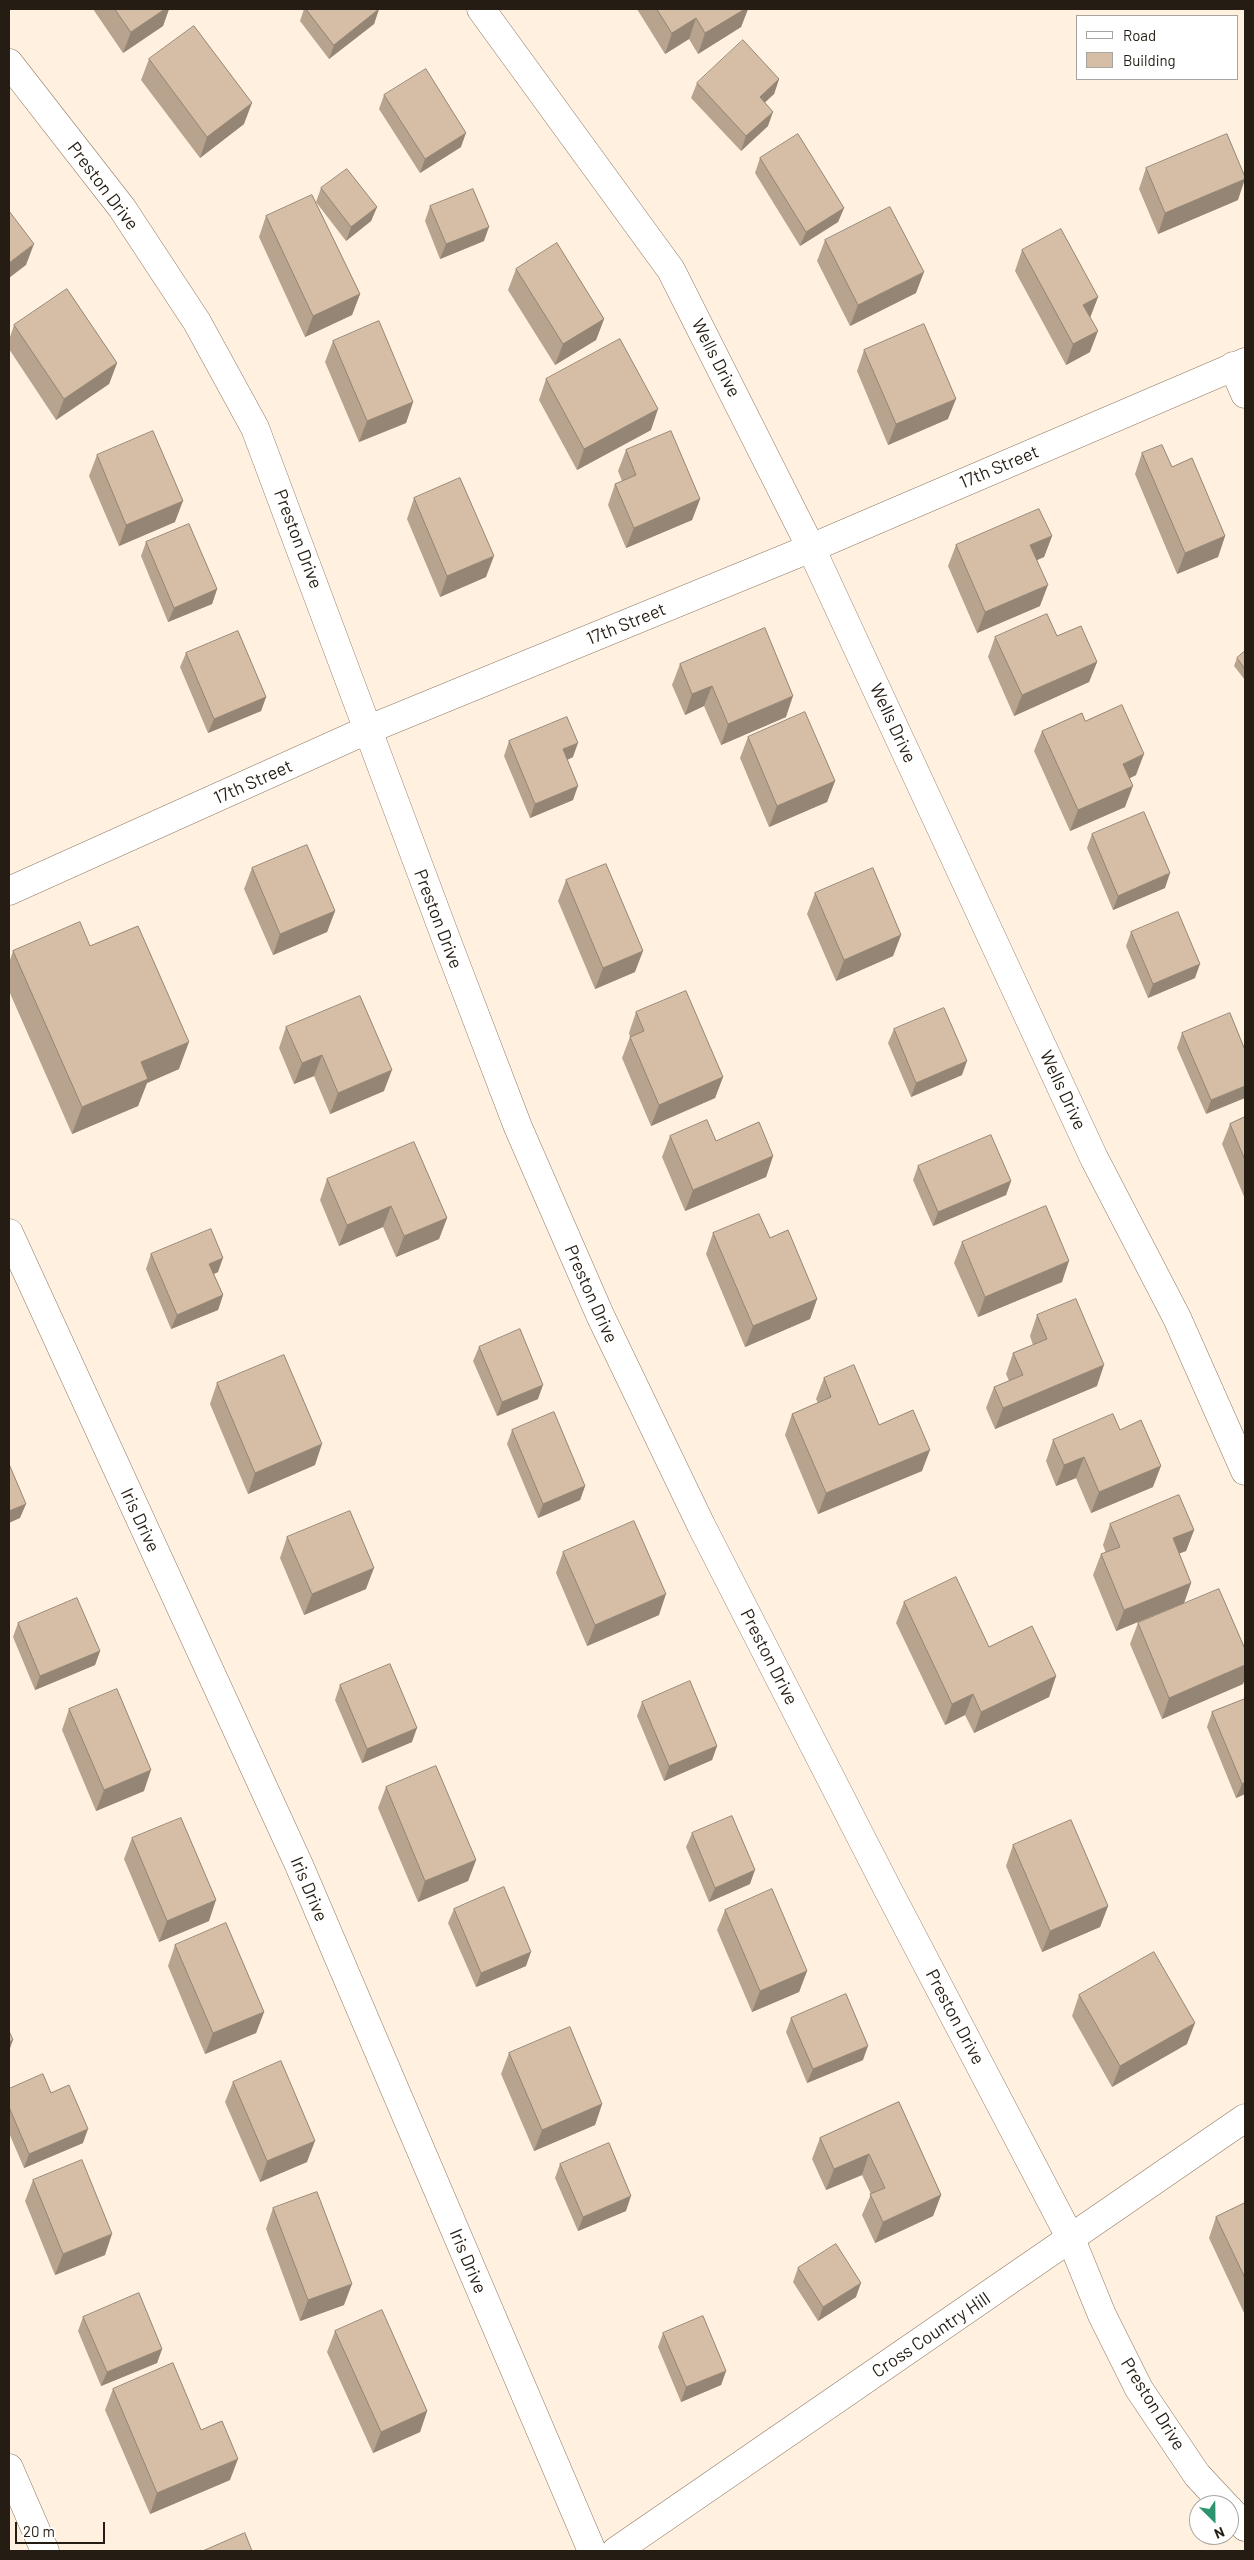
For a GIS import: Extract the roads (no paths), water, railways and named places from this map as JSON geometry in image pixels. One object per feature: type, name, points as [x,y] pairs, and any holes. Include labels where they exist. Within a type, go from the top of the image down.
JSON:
[{"type":"street","name":"Wells Drive","points":[[481,9],[671,270],[811,548],[1094,1158],[1177,1318],[1245,1471]]},
{"type":"street","name":"Preston Drive","points":[[9,63],[122,208],[197,322],[255,428],[518,1127],[600,1315],[710,1542],[887,1888],[1071,2239],[1102,2316],[1139,2389],[1197,2474],[1216,2495]]},
{"type":"street","name":"17th Street","points":[[9,891],[368,730],[811,548],[1239,364]]},
{"type":"street","points":[[1239,364],[1245,394]]},
{"type":"street","name":"Iris Drive","points":[[9,1233],[299,1865],[592,2551]]},
{"type":"street","name":"Cross Country Hill","points":[[616,2551],[1245,2118]]},
{"type":"street","points":[[9,2468],[45,2551]]}]
